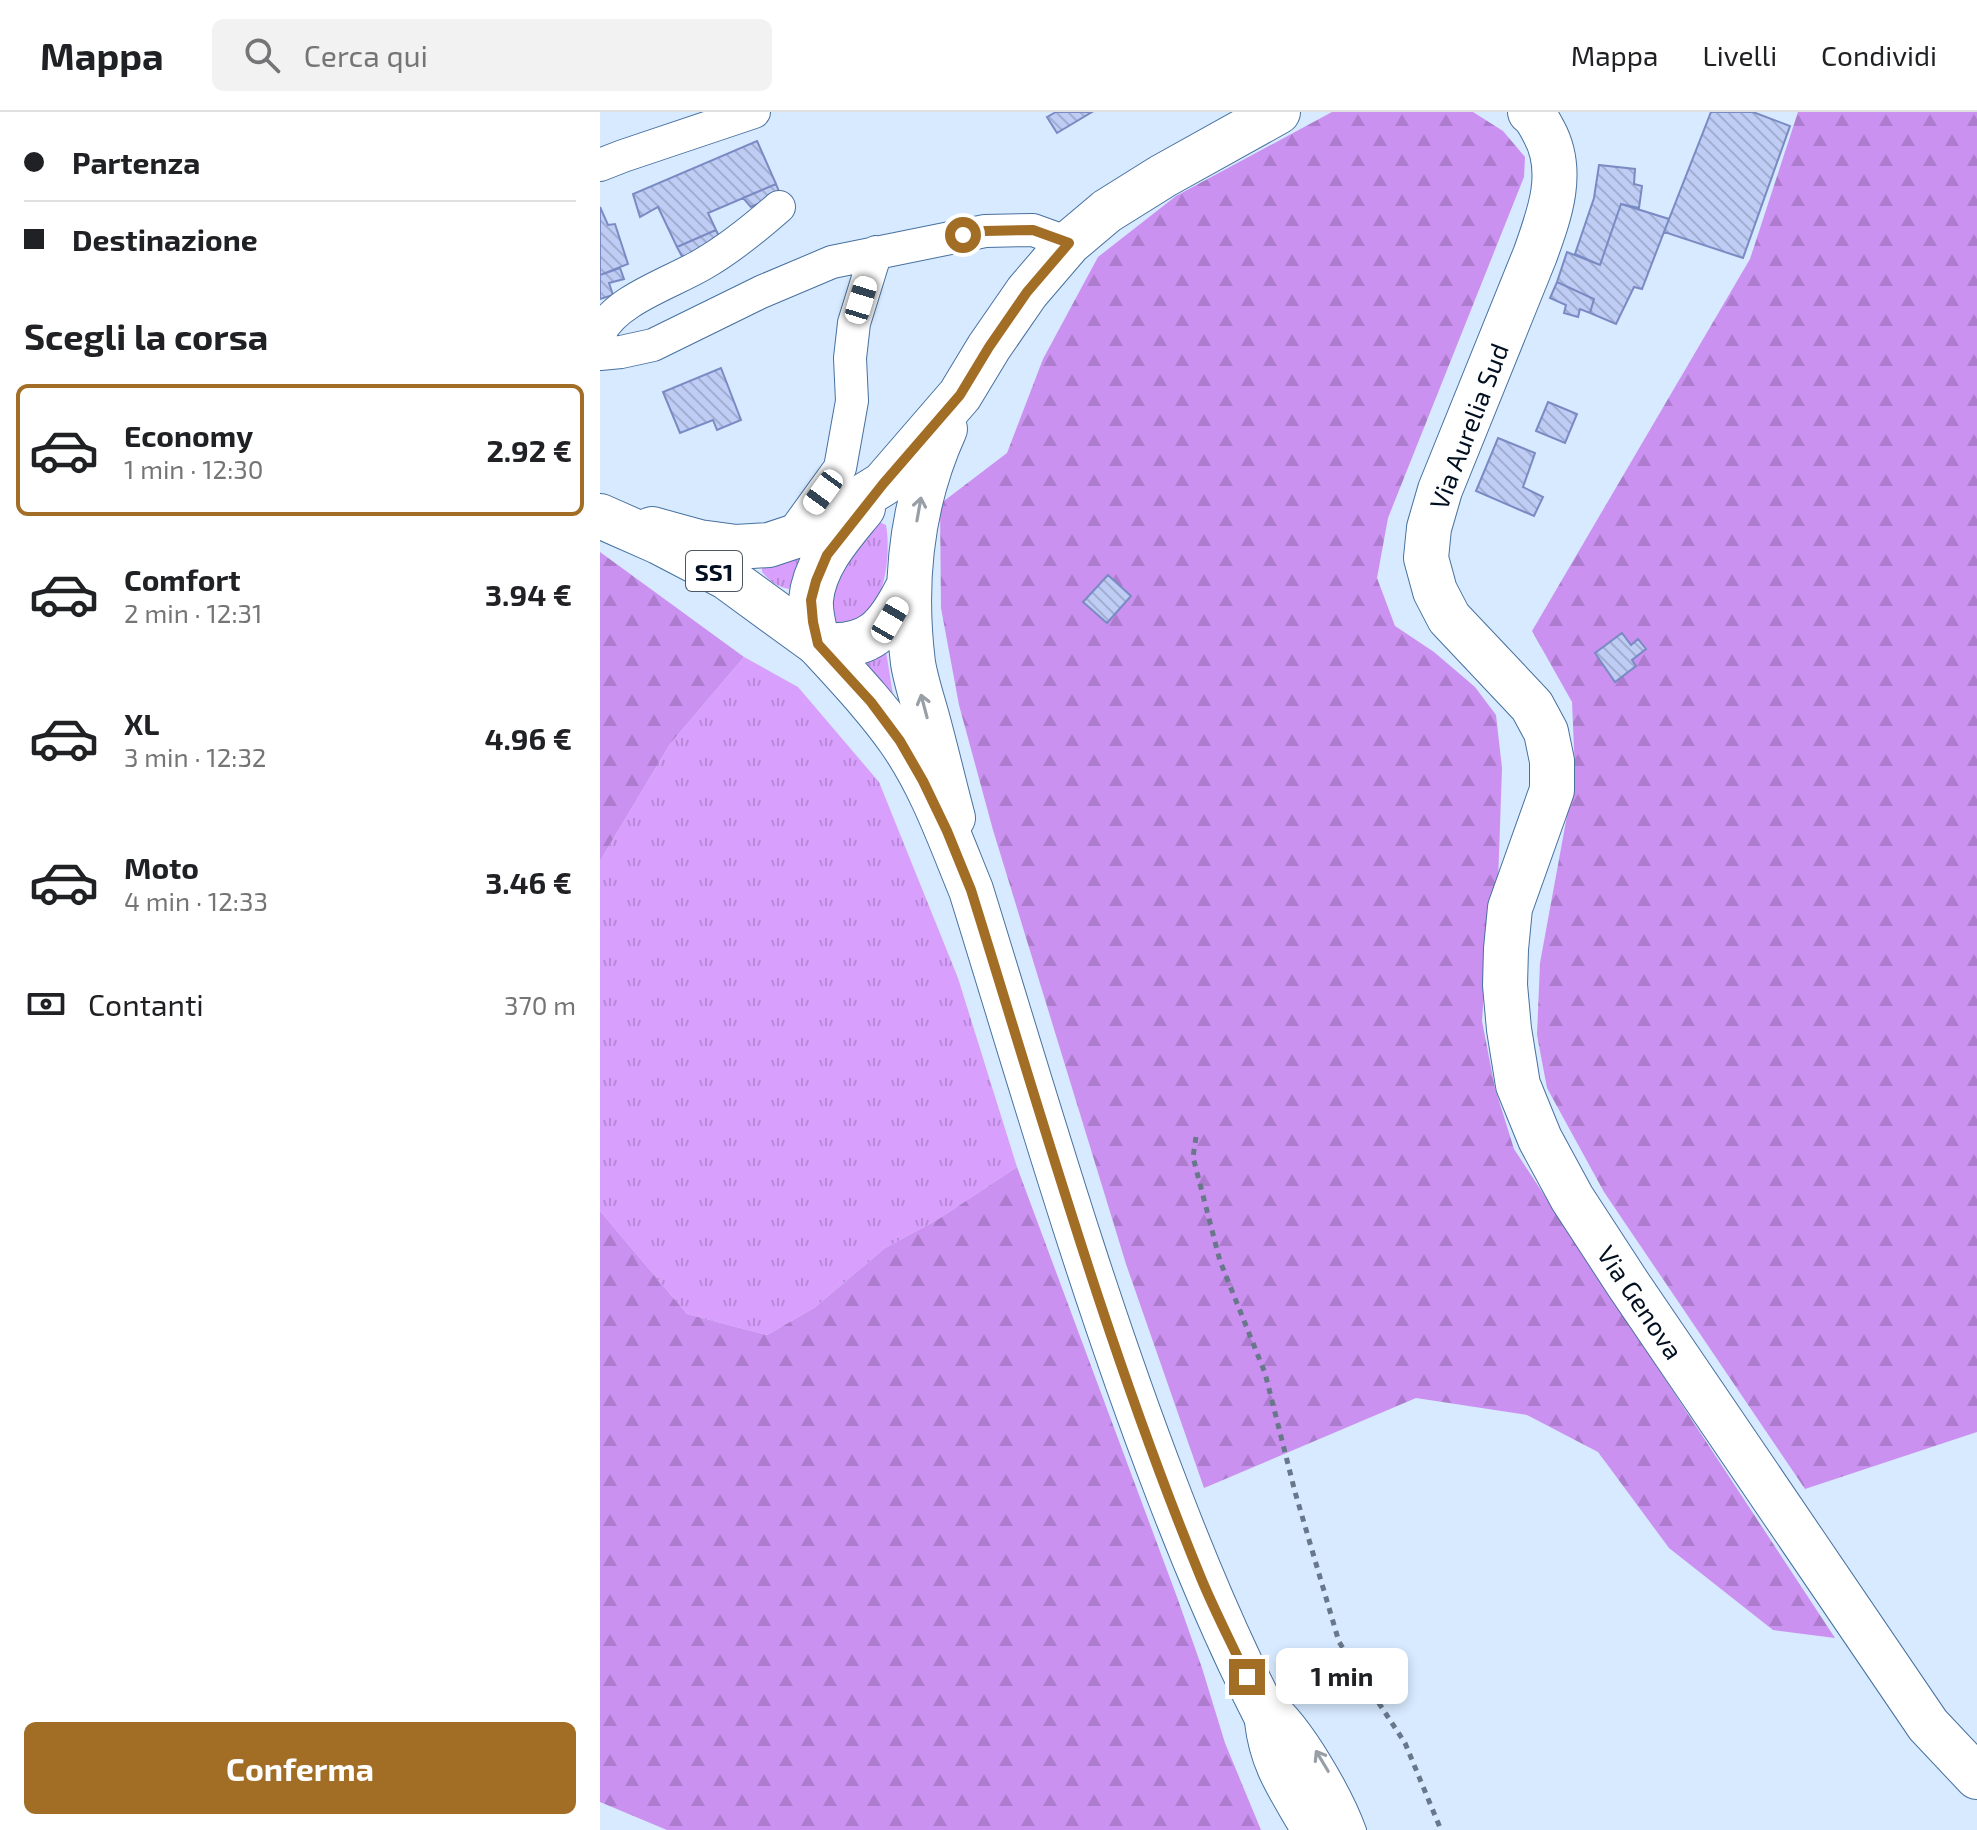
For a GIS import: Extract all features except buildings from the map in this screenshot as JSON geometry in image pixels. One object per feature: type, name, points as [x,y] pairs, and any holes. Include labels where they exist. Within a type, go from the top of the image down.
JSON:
[{"type":"main road","name":"SS1","points":[[600,515],[726,577],[818,644],[837,647],[853,644],[874,634],[890,620],[908,587],[922,490],[933,455],[960,395],[1027,292],[1069,243],[1107,211],[1278,112]]},
{"type":"main road","name":"Via Aurelia Sud","points":[[1533,113],[1550,142],[1556,169],[1547,221],[1440,490],[1429,528],[1426,558],[1435,591],[1449,618],[1532,706],[1546,732],[1552,761]]},
{"type":"main road","name":"SS1","points":[[818,644],[811,600],[827,555],[960,395]]},
{"type":"main road","name":"SS1","points":[[600,515],[699,542],[736,547],[769,545],[802,534],[883,484]]},
{"type":"main road","points":[[908,587],[914,666],[971,890],[1118,1359],[1202,1581],[1268,1720],[1331,1830]]},
{"type":"main road","points":[[818,644],[871,702],[900,741],[947,831],[971,890]]},
{"type":"main road","name":"Via Genova","points":[[1552,761],[1552,790],[1510,908],[1506,949],[1505,985],[1518,1085],[1540,1139],[1572,1198],[1628,1284],[1928,1725],[1977,1777]]},
{"type":"street","points":[[600,165],[754,112]]},
{"type":"street","points":[[779,207],[741,240],[702,265],[628,304],[604,324],[603,344],[653,345],[761,292],[832,262],[876,252],[985,231],[1033,230],[1069,243]]},
{"type":"street","points":[[789,539],[840,468],[852,401],[850,358],[854,323],[876,252]]},
{"type":"lane","points":[[1247,1677],[1256,1744],[1268,1779],[1298,1830]]},
{"type":"lane","points":[[1247,1677],[1286,1707],[1350,1808],[1358,1830]]},
{"type":"path","points":[[1196,1137],[1193,1157],[1220,1261],[1265,1373],[1295,1492],[1339,1642],[1405,1743],[1441,1830]]},
{"type":"green space","points":[[1332,112],[1473,112],[1503,131],[1525,157],[1524,177],[1388,518],[1377,578],[1395,626],[1434,652],[1475,687],[1496,715],[1502,768],[1498,883],[1486,961],[1482,1021],[1495,1088],[1514,1149],[1835,1638],[1773,1630],[1669,1548],[1598,1452],[1527,1415],[1416,1398],[1204,1488],[1126,1264],[993,830],[959,705],[941,608],[940,504],[1007,453],[1043,359],[1098,257],[1176,196]]},
{"type":"green space","points":[[1798,112],[1977,112],[1977,1432],[1805,1489],[1604,1192],[1547,1088],[1537,1035],[1540,963],[1575,772],[1572,702],[1532,631],[1750,259]]},
{"type":"green space","points":[[875,520],[886,525],[887,536],[887,562],[881,590],[869,612],[859,621],[838,630],[826,590]]},
{"type":"green space","points":[[812,541],[789,589],[774,583],[762,572],[762,561]]},
{"type":"green space","points":[[600,552],[744,657],[670,744],[600,861]]},
{"type":"green space","points":[[885,645],[893,695],[857,660]]},
{"type":"green space","points":[[744,657],[798,687],[879,782],[958,978],[1017,1167],[937,1220],[885,1248],[814,1308],[767,1335],[687,1314],[600,1211],[600,861],[670,744]]},
{"type":"green space","points":[[1017,1167],[1177,1597],[1225,1743],[1261,1830],[667,1830],[600,1802],[600,1211],[687,1314],[767,1335],[814,1308],[885,1248],[937,1220]]},
{"type":"route","points":[[963,235],[985,231],[1033,230],[1069,243],[1027,292],[960,395],[847,527],[827,555],[811,600],[813,622],[818,644],[871,702],[900,741],[947,831],[971,890],[1103,1314],[1140,1419],[1202,1581],[1247,1677]]}]
